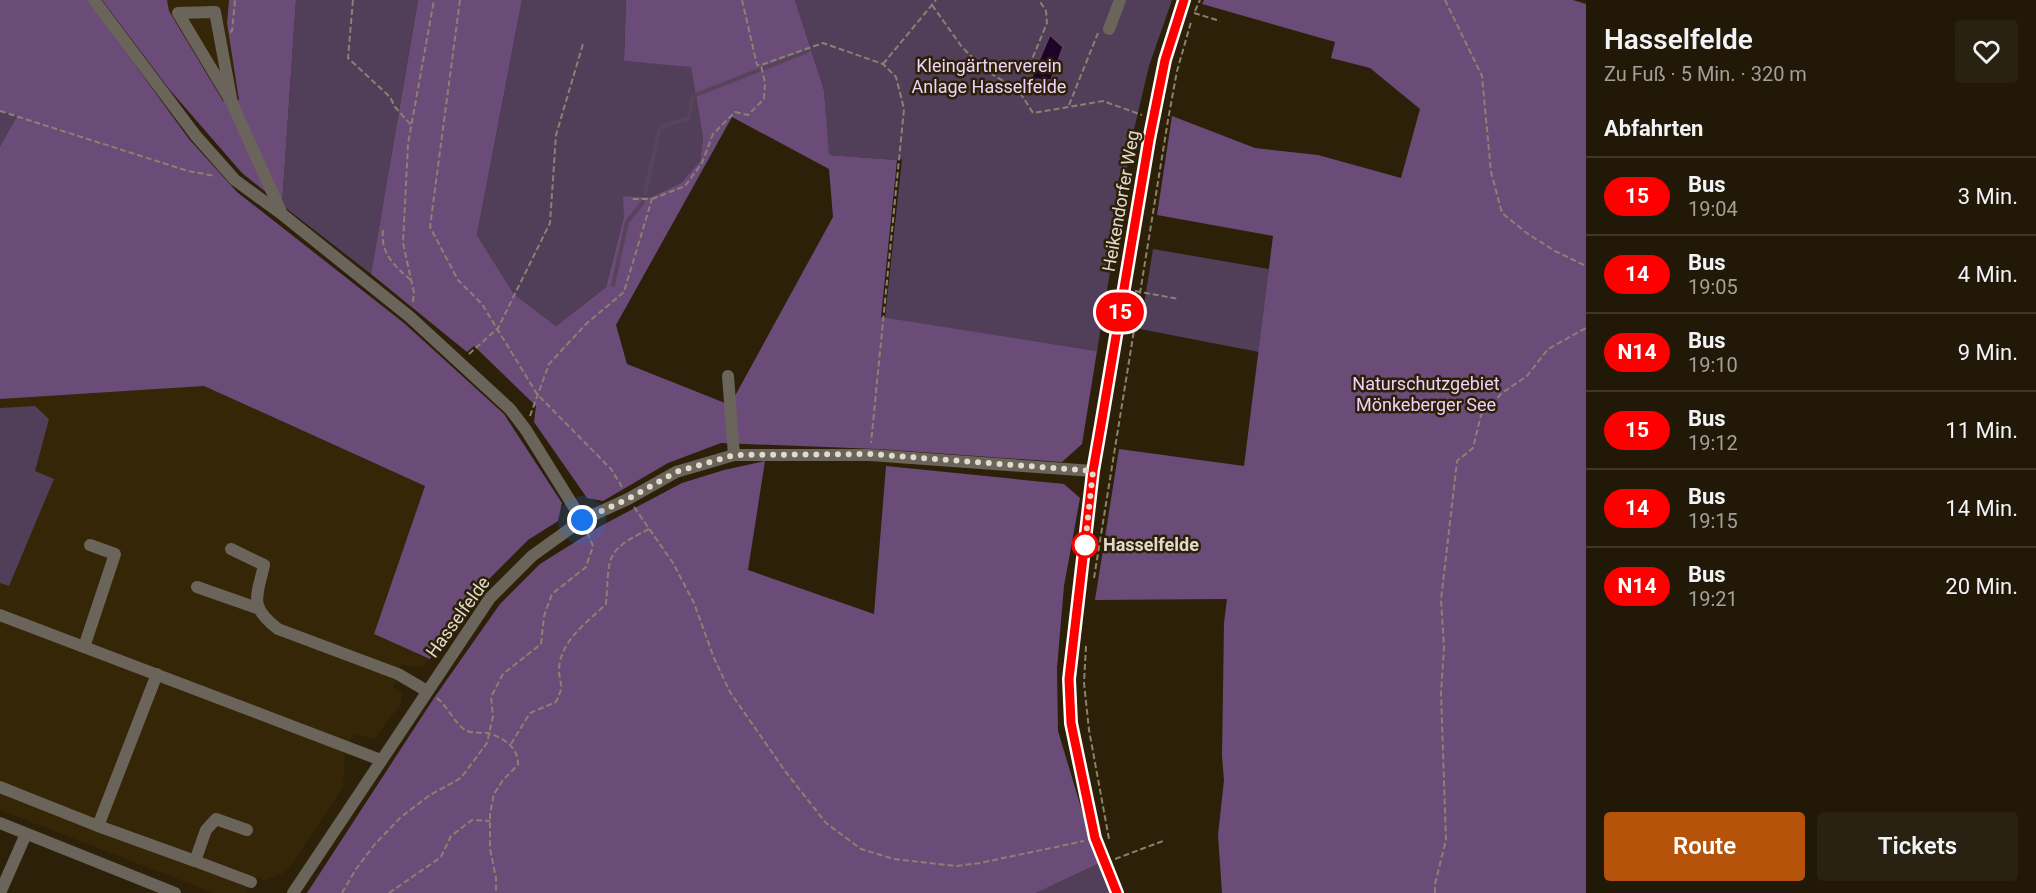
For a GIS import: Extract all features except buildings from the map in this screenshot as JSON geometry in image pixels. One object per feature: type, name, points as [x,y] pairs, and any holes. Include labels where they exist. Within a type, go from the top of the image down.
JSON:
[{"type":"street","points":[[94,0],[196,136],[234,180],[283,215],[410,317],[510,409],[526,430],[582,520]]},
{"type":"street","points":[[1109,29],[1120,0]]},
{"type":"street","name":"Heikendorfer Weg","points":[[1117,893],[1095,838],[1071,723],[1069,679],[1093,471],[1149,140],[1165,60],[1182,3]]},
{"type":"street","points":[[232,103],[215,12],[178,13],[232,103],[283,215]]},
{"type":"street","points":[[728,376],[734,455]]},
{"type":"street","name":"Hasselfelde","points":[[293,893],[490,598],[532,556],[582,520],[628,499],[676,472],[734,455],[870,454],[1093,471]]},
{"type":"street","points":[[84,647],[115,554],[90,545]]},
{"type":"street","points":[[231,549],[264,565],[256,601],[257,608],[265,619],[278,629],[398,674],[427,691]]},
{"type":"street","points":[[197,587],[257,608]]},
{"type":"street","points":[[0,615],[381,760]]},
{"type":"street","points":[[98,826],[157,674]]},
{"type":"street","points":[[0,787],[251,882]]},
{"type":"street","points":[[195,861],[206,830],[216,819],[247,830]]},
{"type":"street","points":[[0,823],[175,893]]},
{"type":"street","points":[[0,893],[26,834]]},
{"type":"path","points":[[220,39],[232,31],[235,0]]},
{"type":"path","points":[[353,0],[348,58],[390,97],[395,107],[412,125]]},
{"type":"path","points":[[410,317],[414,293],[403,243],[408,144],[434,0]]},
{"type":"path","points":[[460,0],[430,227],[458,280],[482,304],[537,394],[611,469],[628,499],[673,563],[694,603],[714,658],[730,692],[785,771],[826,823],[861,849],[894,859],[956,866],[1095,838]]},
{"type":"path","points":[[631,200],[651,199],[685,186],[702,163],[713,134],[735,112],[748,115],[764,99],[765,82],[762,68],[757,65],[742,0]]},
{"type":"path","points":[[883,64],[936,0]]},
{"type":"path","points":[[1019,92],[1047,23],[1046,11],[1039,0]]},
{"type":"path","points":[[1094,581],[1177,71],[1194,12],[1200,0]]},
{"type":"path","points":[[1445,0],[1482,76],[1491,172],[1502,213],[1528,234],[1555,251],[1586,266]]},
{"type":"path","points":[[1182,3],[1194,12],[1220,21]]},
{"type":"path","points":[[932,5],[962,48],[984,69],[1019,92],[1033,113],[1069,105],[1103,101],[1142,114]]},
{"type":"path","points":[[1069,105],[1098,33],[1109,29]]},
{"type":"path","points":[[762,68],[824,43],[883,64],[897,77],[904,109],[870,454]]},
{"type":"path","points":[[460,363],[498,328],[550,224],[556,135],[584,44]]},
{"type":"path","points":[[0,111],[188,171],[234,180]]},
{"type":"path","points":[[526,430],[549,364],[587,323],[624,292],[651,199]]},
{"type":"path","points":[[384,230],[382,240],[386,255],[412,281]]},
{"type":"path","points":[[1140,292],[1179,299]]},
{"type":"path","points":[[1436,893],[1435,884],[1446,840],[1441,704],[1444,647],[1441,600],[1457,461],[1473,448],[1481,415],[1502,393],[1527,376],[1548,349],[1586,328]]},
{"type":"path","points":[[342,893],[375,844],[401,817],[430,795],[462,778],[487,743],[493,716],[491,698],[503,674],[542,644],[544,616],[552,594],[586,567],[593,546],[582,520]]},
{"type":"path","points":[[511,744],[530,714],[556,702],[563,687],[559,671],[571,637],[606,604],[609,562],[614,550],[649,529]]},
{"type":"path","points":[[1087,638],[1085,695],[1108,837]]},
{"type":"path","points":[[427,691],[440,700],[458,725],[469,732],[489,734],[511,744],[518,759],[518,765],[503,780],[494,794],[490,821],[490,849],[496,878],[496,893]]},
{"type":"path","points":[[389,893],[441,857],[451,836],[472,820],[490,821]]},
{"type":"path","points":[[1104,863],[1163,842]]},
{"type":"shaded area","points":[[167,0],[229,0],[227,23],[239,100],[223,101],[169,11]]},
{"type":"shaded area","points":[[1050,35],[1063,47],[1051,80],[1031,79]]},
{"type":"shaded area","points":[[204,386],[425,486],[374,634],[430,659],[422,667],[414,668],[402,664],[393,687],[402,693],[401,704],[374,739],[355,734],[342,753],[345,755],[343,788],[289,869],[263,880],[253,876],[246,893],[214,893],[0,810],[0,399]]},
{"type":"green space","points":[[0,0],[88,0],[189,139],[237,192],[404,323],[504,414],[562,503],[558,521],[528,540],[480,588],[430,659],[374,634],[425,486],[204,386],[0,399],[0,146],[17,116],[0,111]]},
{"type":"green space","points":[[102,0],[167,0],[169,11],[223,101],[239,100],[227,23],[229,0],[296,0],[282,205],[242,173],[169,89]]},
{"type":"green space","points":[[296,0],[418,0],[371,274],[282,205]]},
{"type":"green space","points":[[418,0],[522,0],[477,235],[514,294],[556,326],[606,287],[624,216],[623,196],[651,197],[681,183],[700,161],[703,138],[691,67],[624,61],[626,0],[795,0],[824,90],[829,155],[897,160],[881,317],[1097,351],[1082,444],[1062,462],[878,449],[721,443],[668,463],[603,501],[587,498],[534,422],[536,406],[474,346],[467,352],[371,274]],"holes":[[[732,117],[829,169],[833,217],[730,405],[627,364],[616,325]]]},
{"type":"green space","points":[[522,0],[626,0],[624,61],[691,66],[703,138],[700,161],[681,183],[651,197],[624,196],[624,216],[606,287],[556,326],[514,294],[477,235]]},
{"type":"green space","name":"Kleingärtnerverein Anlage Hasselfelde","points":[[795,0],[1172,0],[1149,66],[1132,138],[1097,351],[885,318],[902,159],[828,155],[824,90]]},
{"type":"green space","name":"Naturschutzgebiet Mönkeberger See","points":[[1204,0],[1573,0],[1586,4],[1586,893],[1222,893],[1218,835],[1224,780],[1222,756],[1224,623],[1227,599],[1095,600],[1119,449],[1244,466],[1273,236],[1157,215],[1172,116],[1255,148],[1318,155],[1401,178],[1420,109],[1370,68],[1331,58],[1335,42],[1202,4]]},
{"type":"green space","points":[[0,111],[17,116],[0,146]]},
{"type":"green space","points":[[1153,249],[1269,269],[1259,352],[1140,329]]},
{"type":"green space","points":[[35,406],[49,419],[35,471],[54,479],[9,586],[0,583],[0,408]]},
{"type":"green space","points":[[765,461],[748,570],[874,614],[886,466],[1064,484],[1080,498],[1064,586],[1057,668],[1058,731],[1098,864],[1036,893],[307,893],[434,698],[500,604],[540,564],[599,527],[682,483],[724,470]]},
{"type":"green space","points":[[1098,864],[1110,893],[1036,893]]},
{"type":"waterway","points":[[645,193],[660,127],[689,118],[693,96],[808,51]]},
{"type":"waterway","points":[[613,285],[627,222],[643,202]]},
{"type":"bus line","name":"15","points":[[1117,893],[1095,838],[1071,723],[1069,679],[1093,471],[1149,140],[1165,60],[1184,0]]},
{"type":"place","name":"Hasselfelde","points":[[1085,545]]},
{"type":"route","points":[[582,520],[628,499],[676,472],[734,455],[870,454],[1093,471],[1085,545]]}]
